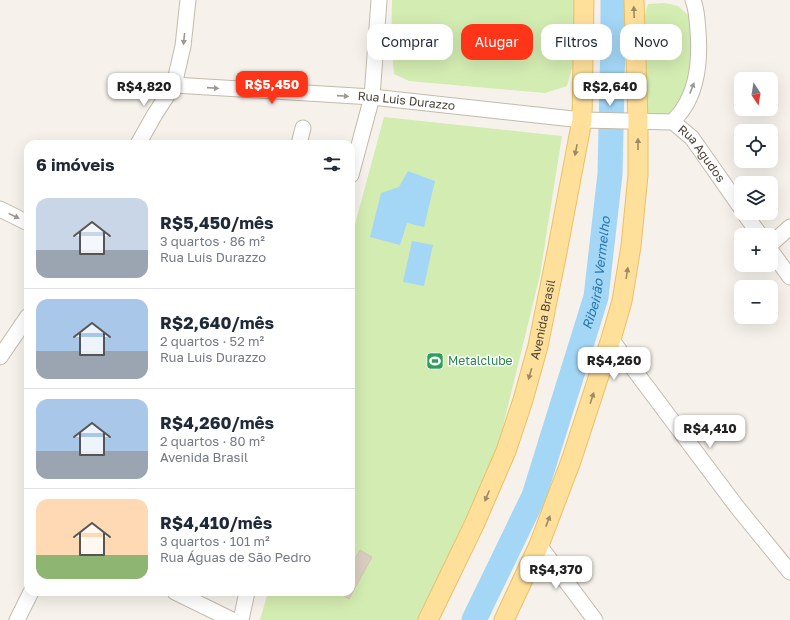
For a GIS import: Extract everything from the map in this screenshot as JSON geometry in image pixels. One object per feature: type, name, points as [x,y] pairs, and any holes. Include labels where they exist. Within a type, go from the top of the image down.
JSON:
[{"type":"main road","name":"Avenida Brasil","points":[[428,620],[474,525],[506,451],[523,400],[538,346],[582,120],[584,0]]},
{"type":"main road","points":[[504,620],[539,545],[571,461],[611,340],[622,301],[631,246],[638,175],[638,121],[634,0]]},
{"type":"street","points":[[140,140],[174,85],[183,46],[188,0]]},
{"type":"street","points":[[355,160],[372,98],[379,0]]},
{"type":"street","points":[[673,122],[686,104],[694,84],[698,68],[698,37],[696,11],[693,0]]},
{"type":"street","name":"Rua Luis Durazzo","points":[[174,85],[372,98],[582,120],[673,122]]},
{"type":"street","name":"Rua Agudos","points":[[673,122],[692,138],[734,198]]},
{"type":"street","points":[[300,140],[303,128]]},
{"type":"street","points":[[0,209],[24,221]]},
{"type":"street","points":[[778,238],[790,227]]},
{"type":"street","points":[[778,261],[790,277]]},
{"type":"street","points":[[0,357],[24,322]]},
{"type":"street","points":[[611,340],[736,507],[790,572]]},
{"type":"street","points":[[539,545],[595,620]]},
{"type":"street","points":[[17,620],[29,596]]},
{"type":"street","points":[[183,596],[232,620]]},
{"type":"street","points":[[241,620],[246,596]]},
{"type":"green space","points":[[392,0],[576,0],[576,24],[541,24],[541,60],[574,60],[567,86],[545,93],[409,81],[394,74],[393,60],[453,60],[453,24],[391,24]]},
{"type":"green space","points":[[665,3],[678,6],[691,18],[694,46],[686,90],[676,112],[661,115],[650,115],[643,104],[644,60],[682,60],[682,24],[644,24],[648,4]]},
{"type":"green space","name":"Metalclube","points":[[384,117],[562,136],[540,275],[498,447],[419,620],[260,620],[267,596],[355,596],[355,224]]},
{"type":"water","points":[[408,171],[435,181],[424,227],[407,223],[400,245],[370,237],[381,193],[399,187]]},
{"type":"water","points":[[412,241],[433,245],[424,286],[403,282]]},
{"type":"building","points":[[360,550],[372,557],[355,588],[355,559]]},
{"type":"building","points":[[344,596],[351,596],[349,599]]},
{"type":"waterway","name":"Ribeirão Vermelho","points":[[474,620],[534,496],[596,297],[610,174],[613,0]]},
{"type":"place","name":"Metalclube","points":[[435,361]]}]
